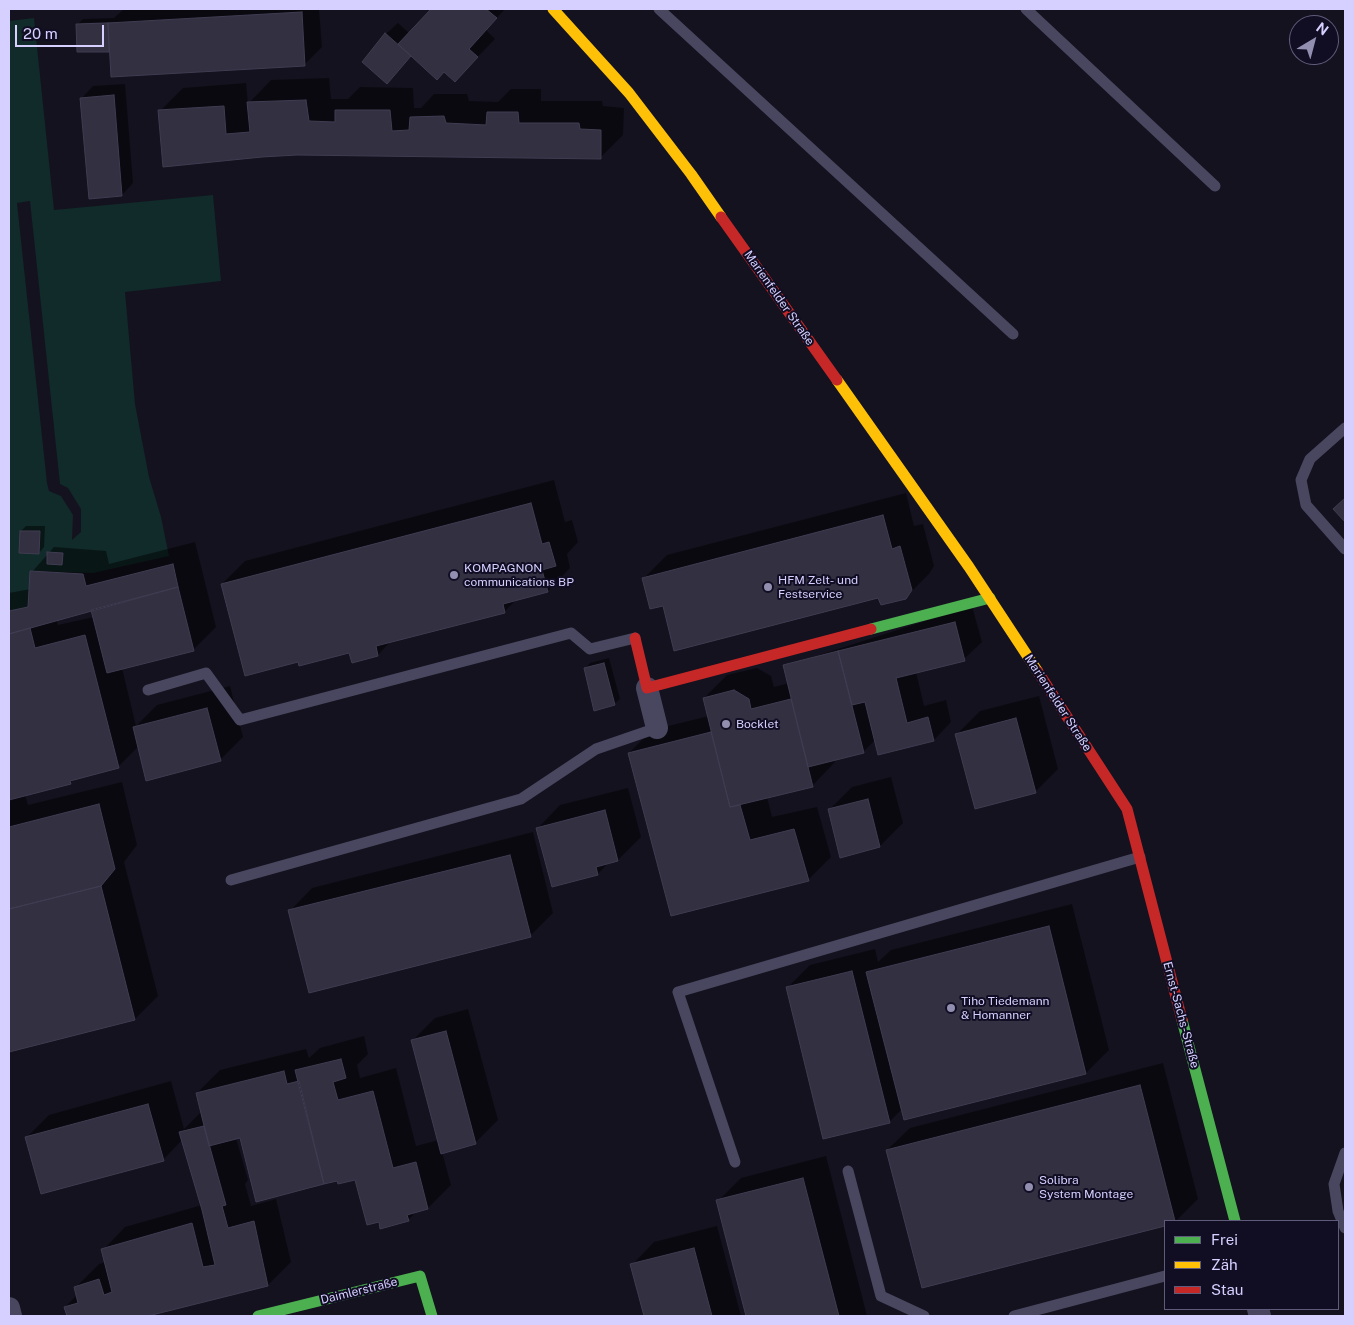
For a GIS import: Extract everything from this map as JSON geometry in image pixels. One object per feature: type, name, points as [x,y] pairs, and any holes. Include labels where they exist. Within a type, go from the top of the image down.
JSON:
[{"type":"street","name":"Marienfelder Straße","points":[[553,9],[629,93],[691,174],[990,598],[1127,809]]},
{"type":"street","points":[[647,688],[990,598]]},
{"type":"street","points":[[634,638],[657,728]]},
{"type":"street","name":"Ernst-Sachs-Straße","points":[[1127,809],[1235,1220]]},
{"type":"street","name":"Daimlerstraße","points":[[258,1316],[420,1276],[432,1316]]},
{"type":"street","points":[[9,1308],[11,1316]]},
{"type":"lane","points":[[659,9],[1013,334]]},
{"type":"lane","points":[[1026,9],[1215,186]]},
{"type":"lane","points":[[1345,428],[1310,459],[1301,480],[1306,505],[1345,549]]},
{"type":"lane","points":[[148,690],[206,673],[240,720],[571,633],[590,649],[634,638]]},
{"type":"lane","points":[[231,880],[521,799],[596,749],[657,728]]},
{"type":"lane","points":[[734,1162],[678,992],[1140,858]]},
{"type":"lane","points":[[1345,1153],[1334,1184],[1338,1211],[1345,1228]]},
{"type":"lane","points":[[848,1170],[881,1296],[924,1316]]},
{"type":"lane","points":[[1014,1316],[1164,1276]]},
{"type":"green space","points":[[34,18],[54,210],[213,195],[221,281],[125,292],[135,404],[149,477],[161,517],[169,556],[93,573],[31,571],[28,607],[9,611],[9,21]],"holes":[[[30,201],[60,484],[68,488],[81,509],[81,532],[72,540],[73,515],[61,496],[49,491],[47,483],[17,203]]]},
{"type":"building","points":[[431,9],[486,9],[497,18],[469,49],[478,57],[455,82],[444,72],[437,80],[398,44]]},
{"type":"building","points":[[302,12],[305,66],[111,77],[108,23]]},
{"type":"building","points":[[108,23],[109,52],[77,52],[76,24]]},
{"type":"building","points":[[385,33],[411,56],[387,84],[362,62]]},
{"type":"building","points":[[114,95],[122,196],[89,199],[80,98]]},
{"type":"building","points":[[306,100],[309,121],[335,122],[335,110],[390,110],[392,131],[409,130],[410,117],[444,116],[446,123],[486,125],[487,112],[518,112],[519,123],[579,123],[580,129],[601,130],[601,159],[297,155],[163,167],[158,110],[224,106],[226,134],[250,132],[247,102]]},
{"type":"building","points":[[1345,498],[1345,522],[1333,509]]},
{"type":"building","points":[[531,503],[542,544],[549,542],[556,566],[542,570],[548,592],[503,604],[505,613],[376,646],[378,656],[352,663],[349,653],[299,666],[298,662],[245,676],[221,584]]},
{"type":"building","points":[[883,515],[892,549],[900,546],[912,590],[906,599],[881,605],[878,598],[674,651],[663,606],[650,609],[642,578]]},
{"type":"building","points":[[20,531],[40,531],[39,554],[19,553]]},
{"type":"building","points":[[47,552],[63,553],[62,565],[47,564]]},
{"type":"building","points":[[173,564],[178,587],[9,634],[9,611],[28,607],[30,571],[83,574],[86,586]]},
{"type":"building","points":[[178,587],[194,651],[107,673],[91,610]]},
{"type":"building","points":[[955,622],[965,661],[896,678],[907,723],[928,717],[934,741],[878,755],[865,702],[852,705],[838,651]]},
{"type":"building","points":[[30,628],[35,648],[85,635],[119,768],[70,781],[71,784],[9,800],[9,634]]},
{"type":"building","points":[[838,651],[864,753],[808,767],[783,665]]},
{"type":"building","points":[[604,663],[615,705],[594,711],[584,668]]},
{"type":"building","points":[[734,690],[749,699],[751,709],[791,699],[813,787],[730,807],[703,698]]},
{"type":"building","points":[[207,708],[221,761],[146,781],[133,727]]},
{"type":"building","points":[[1016,718],[1036,793],[975,809],[955,734]]},
{"type":"building","points":[[711,732],[730,807],[740,805],[750,840],[794,829],[809,881],[671,916],[628,753]]},
{"type":"building","points":[[868,799],[880,847],[840,858],[828,809]]},
{"type":"building","points":[[99,804],[115,869],[101,886],[9,909],[9,827]]},
{"type":"building","points":[[605,810],[618,861],[596,867],[598,875],[552,887],[536,828]]},
{"type":"building","points":[[510,855],[531,937],[309,993],[288,910]]},
{"type":"building","points":[[101,886],[135,1020],[9,1052],[9,909]]},
{"type":"building","points":[[1049,926],[1086,1074],[904,1120],[866,972]]},
{"type":"building","points":[[852,971],[890,1123],[823,1139],[786,987]]},
{"type":"building","points":[[446,1031],[476,1144],[441,1154],[411,1040]]},
{"type":"building","points":[[341,1059],[346,1078],[333,1082],[338,1100],[373,1091],[393,1168],[416,1162],[428,1209],[407,1215],[409,1221],[380,1229],[379,1222],[367,1225],[355,1180],[338,1184],[337,1181],[324,1184],[295,1070]]},
{"type":"building","points":[[284,1071],[287,1084],[299,1081],[324,1184],[256,1202],[240,1138],[209,1146],[196,1093]]},
{"type":"building","points":[[1140,1085],[1175,1220],[1164,1220],[1164,1226],[922,1288],[886,1150]]},
{"type":"building","points":[[148,1104],[164,1161],[41,1194],[25,1137]]},
{"type":"building","points":[[204,1126],[226,1205],[222,1206],[228,1228],[254,1221],[268,1286],[148,1316],[67,1316],[64,1307],[78,1303],[74,1287],[99,1279],[104,1295],[112,1292],[101,1249],[192,1223],[203,1267],[215,1265],[202,1210],[179,1132]]},
{"type":"building","points":[[803,1178],[839,1316],[746,1316],[716,1200]]},
{"type":"building","points":[[694,1248],[712,1316],[644,1316],[630,1264]]},
{"type":"traffic: fast","points":[[871,629],[990,598]]},
{"type":"traffic: fast","points":[[1182,1020],[1235,1220]]},
{"type":"traffic: fast","points":[[258,1316],[420,1276],[432,1316]]},
{"type":"traffic: slow","points":[[553,9],[629,93],[691,174],[721,217]]},
{"type":"traffic: slow","points":[[837,380],[969,567],[1038,672]]},
{"type":"traffic: jam","points":[[721,217],[837,380]]},
{"type":"traffic: jam","points":[[635,638],[647,688],[871,629]]},
{"type":"traffic: jam","points":[[1038,672],[1127,809],[1182,1020]]},
{"type":"place","name":"KOMPAGNON communications BP","points":[[454,575]]},
{"type":"place","name":"HFM Zelt- und Festservice","points":[[768,587]]},
{"type":"place","name":"Bocklet","points":[[726,724]]},
{"type":"place","name":"Tiho Tiedemann & Homanner","points":[[951,1008]]},
{"type":"place","name":"Solibra System Montage","points":[[1029,1187]]}]
